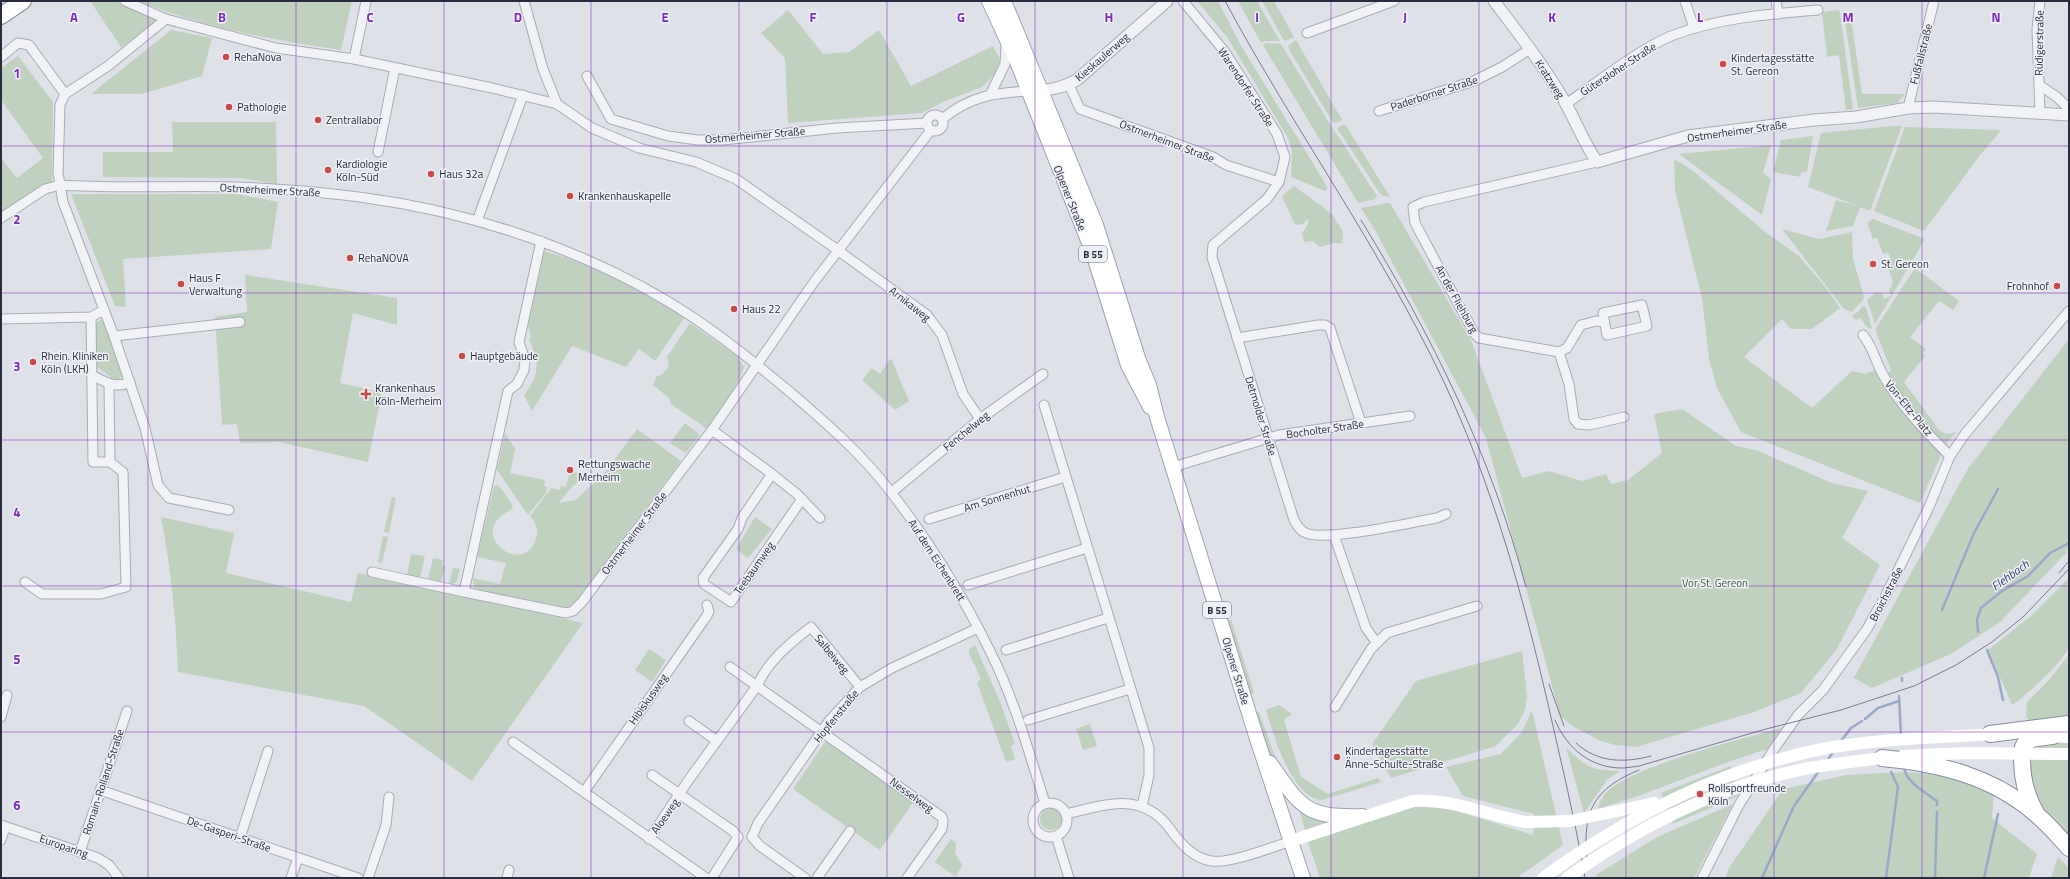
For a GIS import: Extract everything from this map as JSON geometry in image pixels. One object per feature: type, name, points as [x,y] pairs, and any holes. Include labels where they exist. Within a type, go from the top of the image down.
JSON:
[{"type":"highway","points":[[1,16],[23,1]]},
{"type":"highway","points":[[1990,734],[2069,724]]},
{"type":"highway","points":[[2038,815],[2025,791],[2022,775],[2022,753],[2027,741],[2061,736]]},
{"type":"highway","points":[[1882,758],[1924,759],[1978,778],[1999,789],[2038,815],[2069,848]]},
{"type":"main road","name":"Olpener Straße","points":[[989,1],[1006,40],[1035,90]]},
{"type":"main road","name":"Olpener Straße","points":[[1004,1],[1035,90],[1096,225],[1134,363],[1149,385],[1157,417],[1262,753],[1303,878]]},
{"type":"main road","points":[[1543,878],[1599,838],[1671,799],[1727,776],[1797,755],[1844,746],[1922,738],[1990,734],[2061,736]]},
{"type":"main road","name":"B 55","points":[[1262,753],[1294,797],[1307,807],[1324,815],[1362,816]]},
{"type":"main road","points":[[1924,759],[2022,753],[2069,754]]},
{"type":"main road","points":[[1567,878],[1626,839],[1696,804],[1782,775],[1834,764],[1882,758]]},
{"type":"main road","points":[[1291,841],[1404,803],[1430,801],[1453,804],[1526,822],[1555,822],[1585,819],[1671,799]]},
{"type":"street","points":[[125,1],[166,19],[276,48],[354,59],[523,95],[556,104],[592,128],[632,145],[696,162],[734,178],[838,251]]},
{"type":"street","points":[[354,59],[366,1]]},
{"type":"street","points":[[524,1],[543,69],[556,104]]},
{"type":"street","name":"Kieskaulerweg","points":[[1035,90],[1069,85],[1078,79],[1167,1]]},
{"type":"street","name":"Warendorfer Straße","points":[[1184,1],[1225,52],[1277,134],[1285,157],[1279,182]]},
{"type":"street","points":[[1307,34],[1394,1]]},
{"type":"street","name":"Kratzweg","points":[[1494,1],[1530,49],[1566,104],[1584,144],[1597,162]]},
{"type":"street","points":[[1685,1],[1694,28]]},
{"type":"street","points":[[1776,1],[1778,14]]},
{"type":"street","name":"Fußfallstraße","points":[[1908,108],[1934,1]]},
{"type":"street","name":"Rüdigerstraße","points":[[2040,1],[2037,29],[2040,113]]},
{"type":"street","name":"Gütersloher Straße","points":[[1566,104],[1646,49],[1670,36],[1694,28],[1740,18],[1818,10]]},
{"type":"street","points":[[166,19],[108,66],[65,94],[60,105],[58,173],[63,202],[114,336],[145,428],[160,490],[169,498],[174,500],[229,510]]},
{"type":"street","points":[[991,93],[1005,64],[1006,40]]},
{"type":"street","points":[[1,57],[18,44],[29,45],[65,94]]},
{"type":"street","name":"Paderborner Straße","points":[[1379,111],[1474,81],[1502,67],[1530,49]]},
{"type":"street","points":[[378,152],[396,68]]},
{"type":"street","name":"Ostmerheimer Straße","points":[[587,76],[611,119],[668,136],[698,140],[723,140],[844,128],[929,126]]},
{"type":"street","name":"Ostmerheimer Straße","points":[[1069,85],[1080,109],[1213,157],[1226,165],[1279,182]]},
{"type":"street","name":"Rüdigerstraße","points":[[2039,85],[2057,97],[2069,109]]},
{"type":"street","points":[[942,119],[956,108],[991,93],[1035,90]]},
{"type":"street","points":[[477,221],[523,95]]},
{"type":"street","name":"Ostmerheimer Straße","points":[[1413,207],[1424,202],[1597,162],[1688,136],[1814,120],[1856,117],[1908,108],[1934,107],[2069,115]]},
{"type":"street","points":[[933,115],[942,119],[944,124],[938,131],[929,126],[929,118],[933,115]]},
{"type":"street","name":"Ostmerheimer Straße","points":[[372,572],[559,612],[566,613],[572,611],[582,602],[712,430],[814,282],[929,126]]},
{"type":"street","name":"Detmolder Straße","points":[[1279,182],[1267,199],[1213,245],[1211,251],[1294,520],[1298,527],[1306,533],[1334,535],[1436,518],[1446,514]]},
{"type":"street","name":"Ostmerheimer Straße","points":[[1,218],[45,189],[60,185],[239,187],[311,192],[393,202],[477,221],[541,241],[606,269],[684,312],[757,364]]},
{"type":"street","name":"An der Fliehburg","points":[[1413,207],[1415,223],[1474,333],[1484,340],[1559,352]]},
{"type":"street","points":[[464,592],[508,391],[517,384],[524,370],[525,360],[519,342],[541,241]]},
{"type":"street","name":"Arnikaweg","points":[[838,251],[927,315],[937,327],[944,341],[963,394],[980,419]]},
{"type":"street","points":[[1642,305],[1648,326],[1608,335],[1604,322],[1603,313],[1642,305]]},
{"type":"street","points":[[1,319],[91,317],[104,310]]},
{"type":"street","name":"Broichstraße","points":[[1702,878],[1739,805],[1774,749],[1798,715],[1823,690],[1867,629],[1900,568],[1950,456],[1965,434],[2069,311]]},
{"type":"street","points":[[26,582],[42,594],[101,594],[126,586],[122,472],[110,462],[93,462],[91,317]]},
{"type":"street","points":[[1604,322],[1596,321],[1581,325],[1567,348],[1559,352],[1569,384],[1574,419],[1578,424],[1589,425],[1624,417]]},
{"type":"street","points":[[114,336],[240,322]]},
{"type":"street","points":[[1237,338],[1318,325],[1325,325],[1330,328],[1361,423]]},
{"type":"street","name":"Von-Eltz-Platz","points":[[1863,335],[1872,346],[1882,372],[1892,388],[1921,425],[1950,456]]},
{"type":"street","name":"Auf dem Eichenbrett","points":[[757,364],[818,416],[870,467],[892,492],[957,588],[1007,687],[1045,804]]},
{"type":"street","name":"Fenchelweg","points":[[892,492],[980,419],[1043,374]]},
{"type":"street","points":[[92,375],[109,384],[124,385],[130,382]]},
{"type":"street","points":[[109,384],[110,462]]},
{"type":"street","points":[[1044,405],[1149,748],[1149,776],[1142,806]]},
{"type":"street","name":"Bocholter Straße","points":[[1173,467],[1269,440],[1279,435],[1410,416]]},
{"type":"street","points":[[712,430],[772,474],[802,499],[820,518]]},
{"type":"street","name":"Teebaumweg","points":[[772,474],[742,518],[738,529],[703,578],[704,584],[730,602],[802,499]]},
{"type":"street","name":"Am Sonnenhut","points":[[929,519],[1065,477]]},
{"type":"street","points":[[1334,535],[1366,628],[1376,642]]},
{"type":"street","points":[[968,585],[1087,548]]},
{"type":"street","name":"Hibiskusweg","points":[[584,792],[706,617],[709,612],[707,605]]},
{"type":"street","points":[[1335,707],[1376,642],[1387,633],[1477,606]]},
{"type":"street","points":[[1006,650],[1108,618]]},
{"type":"street","name":"Salbeiweg","points":[[680,794],[757,686],[761,676],[778,654],[797,636],[810,627],[860,687]]},
{"type":"street","name":"Hopfenstraße","points":[[752,836],[758,823],[834,715],[860,687],[892,668],[978,628]]},
{"type":"street","points":[[730,667],[822,732]]},
{"type":"street","points":[[1028,720],[1130,689]]},
{"type":"street","points":[[1,717],[7,695]]},
{"type":"street","name":"Romain-Rolland-Straße","points":[[80,852],[127,711]]},
{"type":"street","points":[[689,721],[718,741]]},
{"type":"street","name":"Nesselweg","points":[[822,732],[942,817],[942,829],[907,878]]},
{"type":"street","points":[[512,742],[584,792]]},
{"type":"street","points":[[240,838],[268,751]]},
{"type":"street","points":[[652,774],[738,837],[752,836],[760,846],[805,878]]},
{"type":"street","name":"De-Gasperi-Straße","points":[[100,790],[358,878]]},
{"type":"street","name":"Aloeweg","points":[[584,792],[706,878]]},
{"type":"street","name":"Aloeweg","points":[[649,839],[680,794]]},
{"type":"street","points":[[368,878],[386,825],[389,797]]},
{"type":"street","points":[[1066,814],[1115,802],[1142,806],[1152,810],[1163,819],[1180,843],[1190,852],[1211,861],[1229,860],[1291,841]]},
{"type":"street","points":[[1045,804],[1058,805],[1066,814],[1067,820],[1064,829],[1056,836],[1045,836],[1036,830],[1034,825],[1035,812],[1045,804]]},
{"type":"street","points":[[1,840],[3,826]]},
{"type":"street","name":"Europaring","points":[[3,826],[98,858],[109,865],[119,878]]},
{"type":"street","points":[[817,878],[850,831]]},
{"type":"street","points":[[1056,836],[1069,878]]},
{"type":"street","points":[[712,878],[738,837]]},
{"type":"street","points":[[291,878],[298,858]]},
{"type":"green space","points":[[90,1],[117,1],[159,21],[121,47]]},
{"type":"green space","points":[[138,1],[352,1],[341,50],[238,32],[187,18]]},
{"type":"green space","points":[[1197,1],[1218,1],[1240,44],[1328,188],[1325,191],[1291,177],[1292,151],[1288,138],[1227,37]]},
{"type":"green space","points":[[1238,1],[1257,1],[1280,41],[1265,41],[1261,43]]},
{"type":"green space","points":[[1262,1],[1274,1],[1294,37],[1285,41],[1283,39]]},
{"type":"green space","points":[[788,10],[823,54],[849,52],[879,30],[911,86],[993,46],[1000,59],[995,74],[982,87],[943,102],[922,113],[788,123],[785,58],[761,33]]},
{"type":"green space","points":[[1838,10],[1840,12],[1853,109],[1846,110],[1839,55],[1827,57],[1822,14],[1823,12]]},
{"type":"green space","points":[[1850,11],[1862,94],[1905,94],[1897,103],[1858,108],[1845,21]]},
{"type":"green space","points":[[171,30],[212,38],[202,76],[142,94],[91,94]]},
{"type":"green space","points":[[1296,40],[1342,120],[1334,123],[1332,121],[1290,51],[1288,46]]},
{"type":"green space","points":[[1266,43],[1281,44],[1328,121],[1377,196],[1375,199],[1358,203],[1263,45]]},
{"type":"green space","points":[[18,56],[53,102],[52,182],[1,215],[1,158],[17,178],[43,158],[1,100],[1,68]]},
{"type":"green space","points":[[172,122],[276,122],[277,184],[241,178],[103,177],[103,152],[173,152]]},
{"type":"green space","points":[[1345,124],[1390,197],[1383,196],[1379,192],[1337,128]]},
{"type":"green space","points":[[1902,126],[1870,211],[1860,207],[1853,226],[1826,231],[1836,200],[1858,206],[1808,187],[1821,133]]},
{"type":"green space","points":[[1905,127],[2000,130],[1924,231],[1874,211]]},
{"type":"green space","points":[[1813,136],[1807,171],[1800,173],[1801,177],[1773,172],[1781,140]]},
{"type":"green space","points":[[1771,145],[1763,173],[1771,179],[1762,215],[1679,154]]},
{"type":"green space","points":[[1674,159],[1692,170],[1765,232],[1799,256],[1827,289],[1840,308],[1812,329],[1791,329],[1782,319],[1744,357],[1812,408],[1852,371],[1865,374],[1878,369],[1942,453],[1920,503],[1741,432],[1717,388],[1709,359],[1702,298],[1675,190]]},
{"type":"green space","points":[[1294,186],[1332,214],[1343,232],[1342,243],[1334,243],[1320,247],[1313,241],[1304,242],[1302,234],[1309,222],[1307,219],[1303,224],[1295,225],[1282,196]]},
{"type":"green space","points":[[71,194],[237,194],[278,202],[271,249],[123,259],[126,307],[115,306]]},
{"type":"green space","name":"Vor St. Gereon","points":[[1390,203],[1471,340],[1522,478],[1549,471],[1582,481],[1606,474],[1611,484],[1628,480],[1662,453],[1654,414],[1682,409],[1736,446],[1756,450],[1832,483],[1868,491],[1842,538],[1880,565],[1837,649],[1801,693],[1751,713],[1636,747],[1615,745],[1601,741],[1574,727],[1560,716],[1486,438],[1376,232],[1361,208]]},
{"type":"green space","points":[[1873,219],[1925,239],[1875,324],[1867,300],[1876,292],[1882,294],[1884,299],[1891,296],[1889,291],[1893,282],[1886,261],[1891,259],[1888,253],[1883,254],[1877,238],[1873,239],[1868,225],[1868,222]]},
{"type":"green space","points":[[1782,229],[1819,239],[1852,232],[1853,259],[1864,297],[1852,312],[1844,309]]},
{"type":"green space","points":[[544,251],[583,263],[626,284],[685,317],[655,361],[639,349],[626,367],[572,346],[532,411],[524,395],[530,387],[537,368],[535,355],[529,339],[531,337],[528,326]]},
{"type":"green space","points":[[1915,268],[1959,301],[1953,310],[1939,301],[1910,337],[1926,349],[1923,353],[1925,356],[1904,382],[1939,430],[1948,434],[1957,431],[1944,446],[1919,419],[1887,374],[1891,370],[1876,332],[1876,328]]},
{"type":"green space","points":[[245,275],[397,298],[397,325],[353,313],[340,383],[382,392],[368,462],[279,442],[240,443],[237,424],[222,425],[215,317],[247,312]]},
{"type":"green space","points":[[1861,306],[1866,307],[1872,329],[1868,328],[1860,318],[1856,320],[1852,316],[1861,309]]},
{"type":"green space","points":[[103,319],[123,376],[119,379],[113,379],[96,366],[95,325],[98,321]]},
{"type":"green space","points":[[690,323],[737,356],[744,367],[739,380],[728,399],[706,428],[672,405],[669,398],[653,385],[657,376],[662,375],[669,366],[667,357]]},
{"type":"green space","points":[[2069,339],[2069,547],[2066,553],[2000,622],[1951,654],[1872,688],[1854,678],[1967,470]]},
{"type":"green space","points":[[891,358],[909,401],[895,410],[862,380],[872,368],[880,374]]},
{"type":"green space","points":[[685,423],[700,435],[686,453],[670,443]]},
{"type":"green space","points":[[637,429],[681,461],[613,552],[615,553],[571,608],[562,609],[474,588],[473,578],[500,584],[506,563],[477,557],[494,486],[497,485],[501,488],[513,506],[511,510],[498,519],[493,529],[494,539],[501,548],[510,553],[520,554],[529,550],[536,539],[536,527],[530,516],[551,488],[560,490],[561,486],[566,487],[570,471],[584,474],[584,476],[569,490],[559,503],[575,500],[602,476]]},
{"type":"green space","points":[[505,433],[515,449],[510,473],[545,480],[544,486],[547,487],[546,493],[528,515],[497,470]]},
{"type":"green space","points":[[392,497],[396,498],[389,533],[384,532]]},
{"type":"green space","points":[[161,517],[234,533],[226,573],[351,602],[358,573],[583,623],[472,781],[364,706],[178,672],[176,633],[168,556]]},
{"type":"green space","points":[[755,517],[772,529],[748,558],[736,549]]},
{"type":"green space","points":[[383,536],[388,537],[382,563],[378,562]]},
{"type":"green space","points":[[411,554],[425,556],[420,578],[407,575]]},
{"type":"green space","points":[[433,558],[443,560],[442,565],[445,566],[441,583],[428,579]]},
{"type":"green space","points":[[453,568],[460,569],[457,581],[452,585],[449,584]]},
{"type":"green space","points":[[2069,578],[2069,647],[2059,662],[2044,678],[2027,694],[2012,705],[1988,650],[2032,615]]},
{"type":"green space","points":[[1231,619],[1254,693],[1251,694],[1228,621]]},
{"type":"green space","points":[[975,645],[1001,704],[1015,744],[1011,746],[1015,759],[1006,762],[977,682],[981,679],[969,653],[969,649]]},
{"type":"green space","points":[[649,649],[666,660],[652,682],[635,670]]},
{"type":"green space","points":[[1522,651],[1527,696],[1525,710],[1518,724],[1496,746],[1391,778],[1372,744],[1416,681]]},
{"type":"green space","points":[[2069,655],[2069,720],[2031,725],[2026,716],[2027,702],[2048,681]]},
{"type":"green space","points":[[1279,705],[1292,714],[1284,720],[1301,777],[1328,794],[1378,778],[1381,782],[1322,800],[1311,797],[1302,789],[1285,764],[1273,734],[1266,710]]},
{"type":"green space","points":[[1532,710],[1563,845],[1517,878],[1320,878],[1308,842],[1397,811],[1419,806],[1444,807],[1533,835],[1534,814],[1463,796],[1446,767],[1501,754],[1522,732]]},
{"type":"green space","points":[[1259,712],[1277,762],[1279,772],[1265,746],[1254,713]]},
{"type":"green space","points":[[1090,724],[1097,746],[1083,750],[1076,729]]},
{"type":"green space","points":[[1781,728],[1768,749],[1725,763],[1619,803],[1597,809],[1604,795],[1616,785],[1636,774],[1686,755]]},
{"type":"green space","points":[[825,742],[828,742],[914,801],[880,850],[793,789]]},
{"type":"green space","points":[[2069,742],[2069,750],[2040,750],[2035,743]]},
{"type":"green space","points":[[1566,747],[1585,764],[1596,769],[1620,771],[1607,780],[1584,813]]},
{"type":"green space","points":[[2025,759],[2069,760],[2069,840],[2036,804]]},
{"type":"green space","name":"Rollsportfreunde Köln","points":[[1731,766],[1738,796],[1673,824],[1661,793]]},
{"type":"green space","points":[[1904,772],[1948,775],[1994,794],[1992,818],[2037,854],[2029,878],[1725,878],[1729,868],[1783,789],[1846,775]]},
{"type":"green space","points":[[1733,804],[1694,878],[1596,878],[1596,875],[1657,837]]},
{"type":"green space","points":[[1051,808],[1059,811],[1062,819],[1059,827],[1051,830],[1043,827],[1040,819],[1043,811]]},
{"type":"green space","points":[[1299,809],[1329,821],[1305,830]]},
{"type":"green space","points":[[951,839],[956,843],[955,853],[962,865],[956,877],[935,862]]},
{"type":"green space","points":[[2058,857],[2069,868],[2069,878],[2051,878]]},
{"type":"waterway","points":[[1942,610],[1974,533],[1998,489]]},
{"type":"waterway","name":"Flehbach","points":[[1978,632],[1977,619],[1981,608],[2002,591],[2028,576],[2050,553],[2069,543]]},
{"type":"waterway","name":"Flehbach","points":[[1987,650],[1998,677],[2003,700]]},
{"type":"waterway","points":[[1899,696],[1901,736]]},
{"type":"waterway","points":[[1865,719],[1878,708],[1899,701]]},
{"type":"waterway","points":[[1841,741],[1851,728],[1862,721]]},
{"type":"waterway","points":[[1827,761],[1833,752]]},
{"type":"waterway","points":[[1904,767],[1908,778],[1922,791],[1937,801],[1937,805]]},
{"type":"waterway","points":[[1794,806],[1819,771]]},
{"type":"waterway","points":[[1886,878],[1898,787],[1891,772]]},
{"type":"waterway","points":[[1762,878],[1793,808]]},
{"type":"waterway","points":[[1935,878],[1937,812]]},
{"type":"waterway","name":"Flehbach","points":[[1984,878],[1998,814]]},
{"type":"tram line","points":[[1225,1],[1279,96],[1392,283],[1443,380],[1461,419],[1491,499],[1528,621],[1568,791],[1585,878]]},
{"type":"tram line","points":[[1361,220],[1412,308],[1457,398],[1477,443],[1495,490],[1512,538],[1526,587]]},
{"type":"tram line","points":[[2059,573],[2069,561]]},
{"type":"tram line","points":[[1555,720],[1566,740],[1582,755],[1601,765],[1624,768],[1639,766],[1766,729],[1841,710],[1914,686],[1956,665],[1992,642],[2023,617],[2069,569]]},
{"type":"tram line","points":[[1549,684],[1564,726]]},
{"type":"tram line","points":[[1576,743],[1584,750],[1602,758],[1612,760],[1631,760],[1651,756]]},
{"type":"tram line","points":[[1587,858],[1587,827],[1590,814],[1595,803],[1602,793],[1612,785],[1639,770]]},
{"type":"place","name":"RehaNova","points":[[226,57]]},
{"type":"place","name":"Kindertagesstätte St. Gereon","points":[[1723,64]]},
{"type":"place","name":"Pathologie","points":[[229,107]]},
{"type":"place","name":"Zentrallabor","points":[[318,120]]},
{"type":"place","name":"Kardiologie Köln-Süd","points":[[328,170]]},
{"type":"place","name":"Haus 32a","points":[[431,174]]},
{"type":"place","name":"Krankenhauskapelle","points":[[570,196]]},
{"type":"place","name":"RehaNOVA","points":[[350,258]]},
{"type":"place","name":"St. Gereon","points":[[1873,264]]},
{"type":"place","name":"Haus F Verwaltung","points":[[181,284]]},
{"type":"place","name":"Frohnhof","points":[[2057,286]]},
{"type":"place","name":"Haus 22","points":[[734,309]]},
{"type":"place","name":"Hauptgebäude","points":[[462,356]]},
{"type":"place","name":"Rhein. Kliniken Köln (LKH)","points":[[33,362]]},
{"type":"place","name":"Krankenhaus Köln-Merheim","points":[[366,394]]},
{"type":"place","name":"Rettungswache Merheim","points":[[570,470]]},
{"type":"place","name":"Kindertagesstätte Änne-Schulte-Straße","points":[[1337,757]]},
{"type":"place","name":"Rollsportfreunde Köln","points":[[1700,794]]}]
